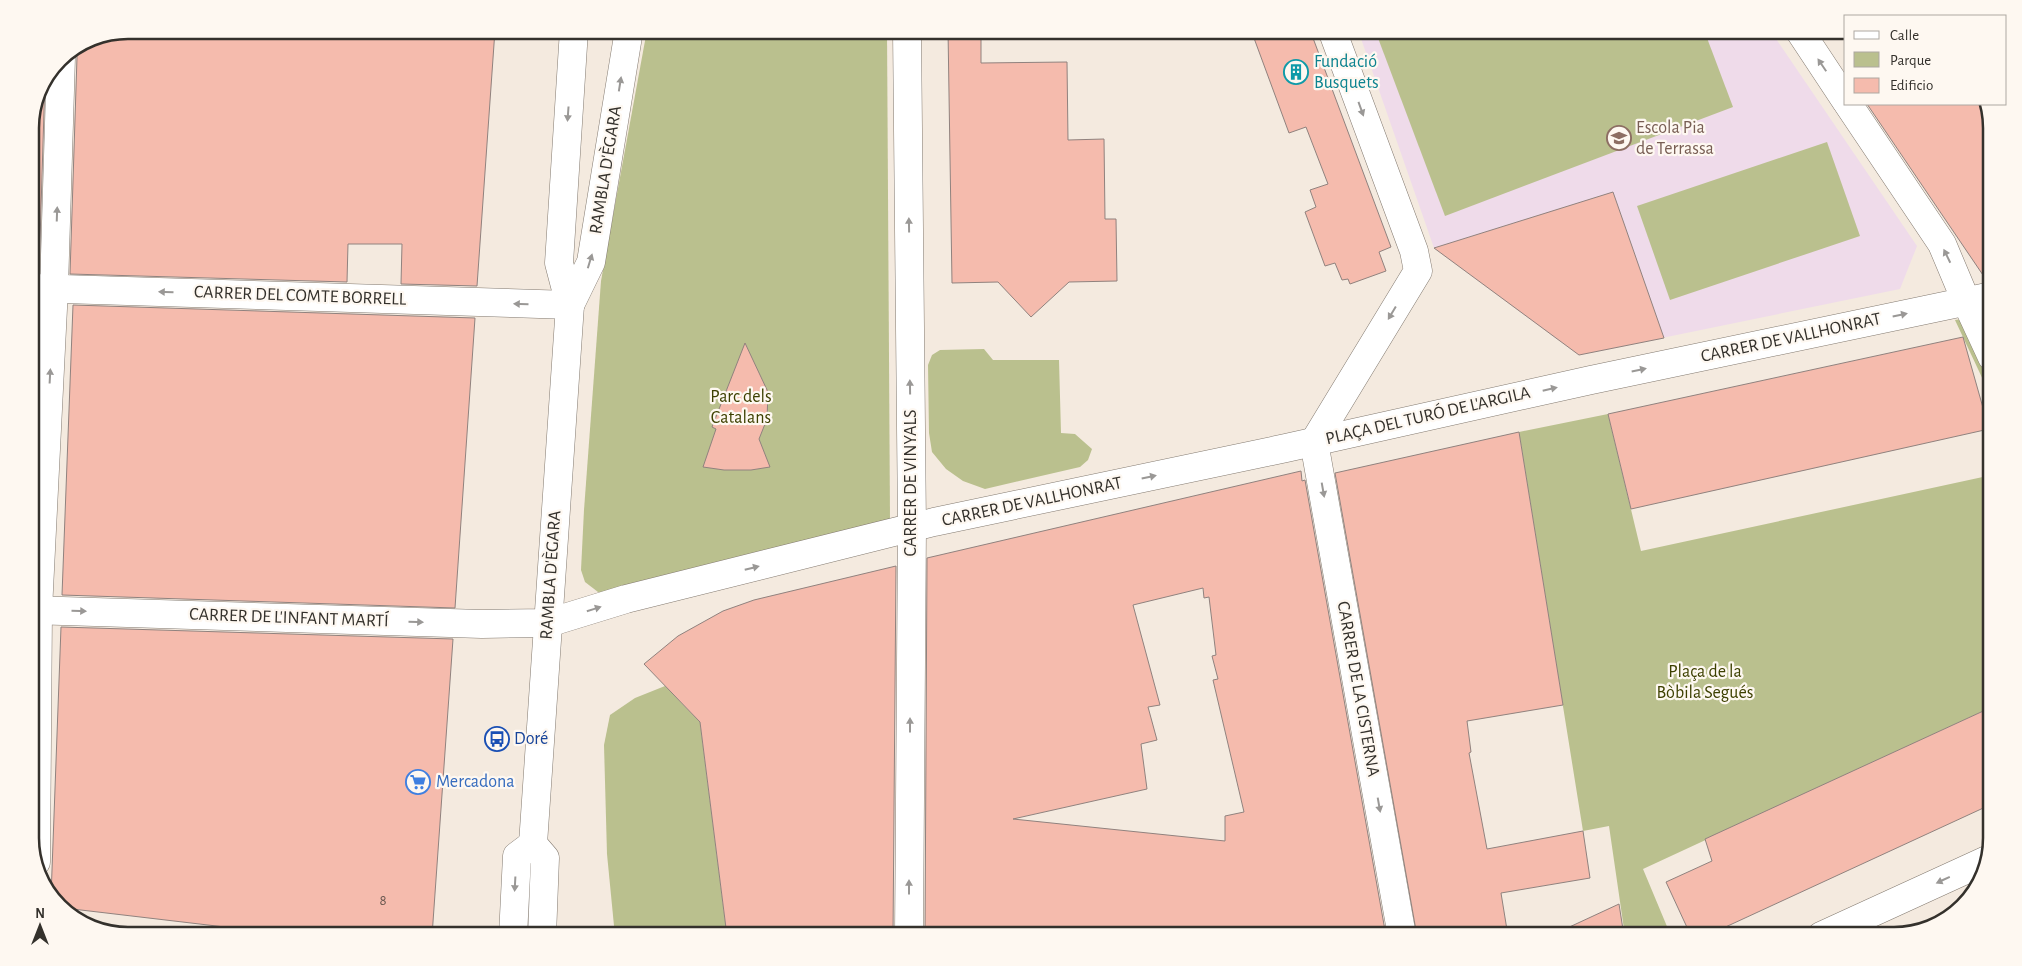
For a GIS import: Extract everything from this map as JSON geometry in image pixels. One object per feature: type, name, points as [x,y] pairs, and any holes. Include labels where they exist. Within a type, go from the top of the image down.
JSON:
[{"type":"street","name":"RAMBLA D'ÈGARA","points":[[533,844],[570,305],[559,263],[573,39]]},
{"type":"street","name":"RAMBLA D'ÈGARA","points":[[570,305],[590,262],[627,39]]},
{"type":"street","name":"CARRER DE VINYALS","points":[[907,39],[912,528],[909,927]]},
{"type":"street","name":"PLAÇA DEL TURÓ DE L'ARGILA","points":[[1314,442],[1418,271],[1414,251],[1335,39]]},
{"type":"street","points":[[1805,39],[1844,97]]},
{"type":"street","points":[[39,409],[42,288],[60,70]]},
{"type":"street","points":[[1849,105],[1979,298],[1983,316]]},
{"type":"street","name":"CARRER DEL COMTE BORRELL","points":[[42,288],[570,305]]},
{"type":"street","name":"CARRER DE VALLHONRAT","points":[[1591,380],[1979,298]]},
{"type":"street","name":"PLAÇA DEL TURÓ DE L'ARGILA","points":[[1314,442],[1591,380]]},
{"type":"street","name":"CARRER DE VALLHONRAT","points":[[548,623],[626,599],[912,528],[1314,442]]},
{"type":"street","name":"CARRER DE LA CISTERNA","points":[[1314,442],[1400,927]]},
{"type":"street","name":"CARRER DE L'INFANT MARTÍ","points":[[39,610],[482,624],[548,623]]},
{"type":"street","points":[[512,927],[516,856],[533,844],[545,858],[542,927]]},
{"type":"street","points":[[1841,927],[1979,864]]},
{"type":"street","points":[[544,884],[552,927]]},
{"type":"shaded area","name":"Escola Pia de Terrassa","points":[[1361,39],[1776,39],[1917,246],[1900,289],[1579,355],[1434,248]]},
{"type":"green space","name":"Parc dels Catalans","points":[[645,39],[887,39],[890,521],[610,594],[598,592],[585,582],[581,570],[584,510],[601,281]]},
{"type":"green space","points":[[1378,39],[1707,39],[1733,107],[1445,216]]},
{"type":"green space","points":[[1827,142],[1860,236],[1670,300],[1637,206]]},
{"type":"green space","points":[[1983,316],[1983,380],[1955,320]]},
{"type":"green space","points":[[984,349],[993,360],[1059,360],[1061,433],[1075,434],[1092,449],[1088,460],[1080,467],[985,489],[963,481],[946,469],[932,452],[929,433],[928,365],[932,355],[940,350]]},
{"type":"green space","name":"Plaça de la Bòbila Segués","points":[[1608,414],[1641,551],[1983,477],[1983,711],[1643,869],[1667,927],[1624,927],[1609,826],[1583,831],[1519,432]]},
{"type":"green space","points":[[665,686],[700,722],[726,927],[614,927],[607,854],[604,745],[610,715],[635,698]]},
{"type":"building","points":[[128,39],[494,39],[477,286],[401,284],[402,244],[348,244],[347,282],[70,274],[78,54],[99,43]]},
{"type":"building","points":[[948,39],[981,39],[981,63],[1067,62],[1068,140],[1104,139],[1105,219],[1116,219],[1117,281],[1069,282],[1031,317],[998,282],[952,283]]},
{"type":"building","points":[[1254,39],[1313,39],[1391,247],[1379,252],[1386,271],[1350,284],[1348,279],[1342,280],[1335,263],[1325,266],[1305,212],[1316,207],[1310,190],[1328,184],[1306,127],[1289,133]]},
{"type":"building","points":[[44,98],[39,273],[39,122],[40,110]]},
{"type":"building","points":[[1868,105],[1981,105],[1983,122],[1983,275]]},
{"type":"building","points":[[1613,192],[1664,338],[1579,355],[1434,248]]},
{"type":"building","points":[[73,305],[475,318],[455,608],[62,595]]},
{"type":"building","points":[[1963,337],[1983,408],[1983,430],[1631,509],[1608,414]]},
{"type":"building","points":[[745,343],[768,392],[767,419],[759,439],[770,467],[751,470],[724,470],[703,467],[716,429],[712,427]]},
{"type":"building","points":[[1519,432],[1563,705],[1467,721],[1471,752],[1469,753],[1487,849],[1583,831],[1590,878],[1501,893],[1507,927],[1415,927],[1335,473]]},
{"type":"building","points":[[1301,471],[1302,481],[1305,480],[1384,927],[925,927],[927,558]],"holes":[[[1203,588],[1204,598],[1209,597],[1216,655],[1212,656],[1218,679],[1213,680],[1244,812],[1225,816],[1225,841],[1013,819],[1147,789],[1141,744],[1157,740],[1148,707],[1160,705],[1133,605]]]},
{"type":"building","points":[[896,566],[893,927],[726,927],[700,722],[644,664],[678,636],[723,611],[754,600]]},
{"type":"building","points":[[61,627],[453,639],[433,927],[225,927],[74,909],[51,884]]},
{"type":"building","points":[[1983,711],[1983,808],[1726,927],[1687,927],[1666,882],[1712,861],[1705,839]]},
{"type":"building","points":[[1619,904],[1623,927],[1569,927]]},
{"type":"place","name":"Fundació Busquets","points":[[1296,72]]},
{"type":"place","name":"Escola Pia de Terrassa","points":[[1619,138]]},
{"type":"place","name":"Doré","points":[[497,739]]},
{"type":"place","name":"Mercadona","points":[[418,782]]}]
